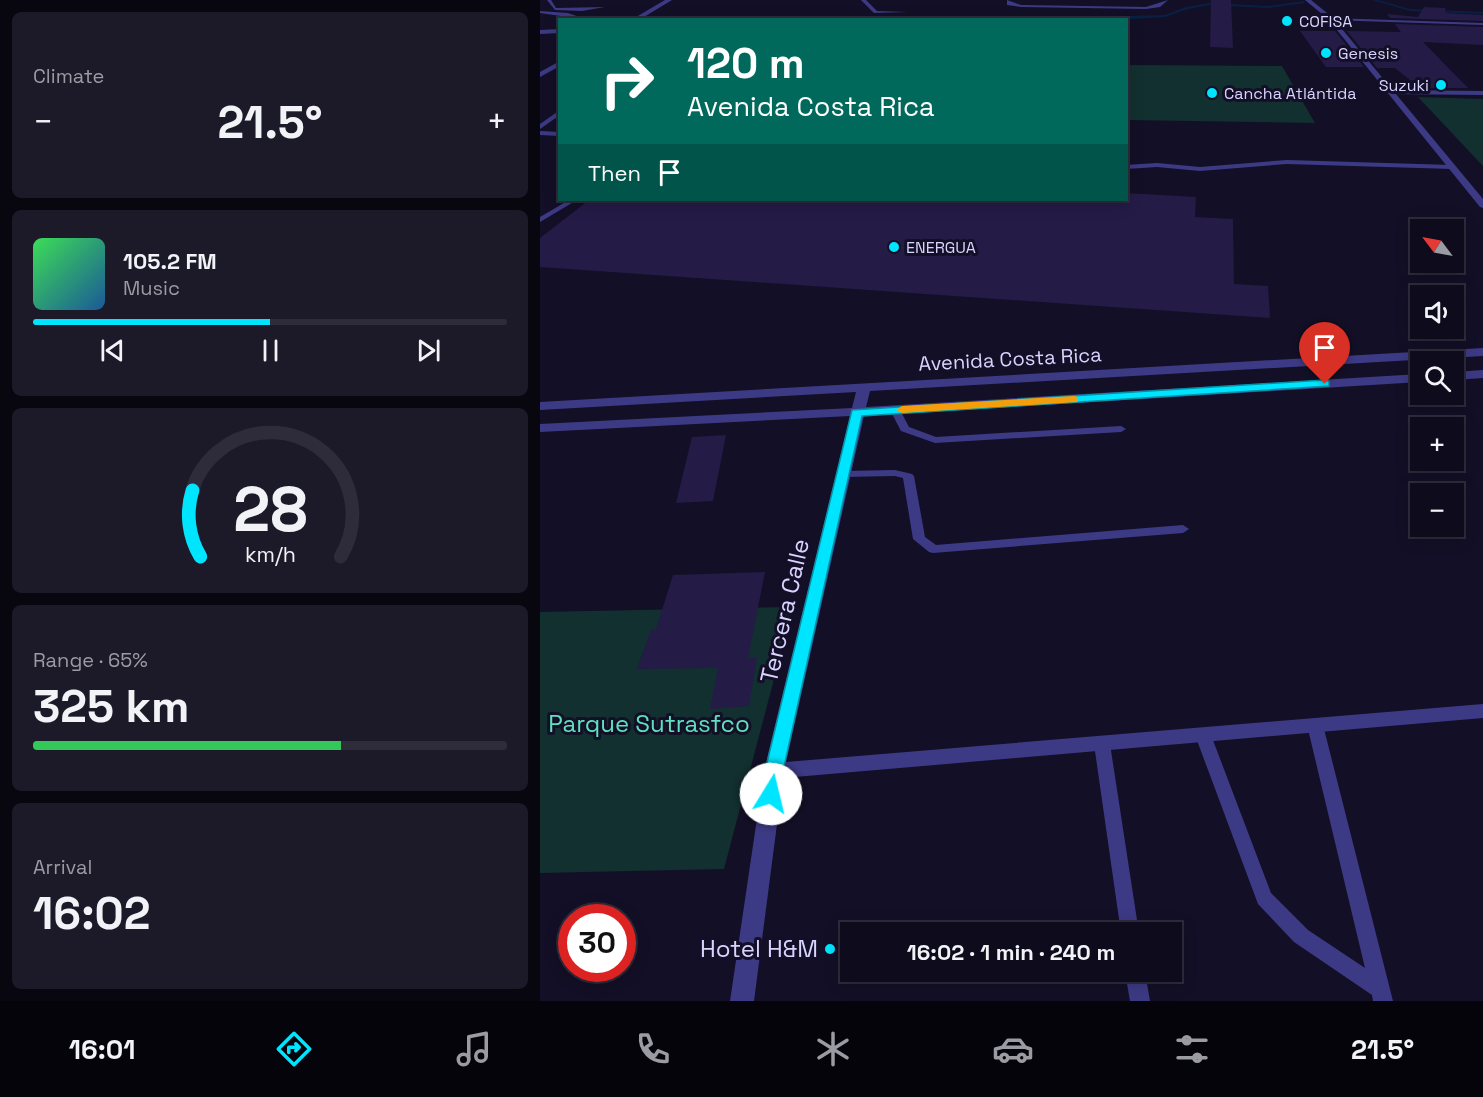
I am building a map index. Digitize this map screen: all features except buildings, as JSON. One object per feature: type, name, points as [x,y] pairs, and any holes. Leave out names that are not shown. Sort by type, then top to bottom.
[{"type":"street","points":[[638,18],[669,0]]},
{"type":"street","points":[[1308,0],[1316,9],[1329,13],[1389,92],[1483,205]]},
{"type":"street","points":[[540,32],[558,31]]},
{"type":"street","points":[[540,75],[558,64]]},
{"type":"street","points":[[1389,92],[1483,93]]},
{"type":"street","name":"Avenida Costa Rica","points":[[540,406],[1483,352]]},
{"type":"street","points":[[1464,375],[1483,374]]},
{"type":"street","points":[[540,428],[895,410],[1410,379]]},
{"type":"street","name":"Tercera Calle","points":[[742,1001],[774,771],[864,387]]},
{"type":"street","points":[[774,771],[1483,711]]},
{"type":"lane","points":[[549,0],[555,9]]},
{"type":"lane","points":[[863,0],[876,12],[906,12]]},
{"type":"lane","points":[[1009,0],[1009,4],[1021,6],[1146,8],[1158,6],[1166,0]]},
{"type":"lane","points":[[582,18],[568,12],[555,9],[540,12],[568,12],[603,7]]},
{"type":"lane","points":[[1329,13],[1483,24]]},
{"type":"lane","points":[[540,127],[558,114]]},
{"type":"lane","points":[[540,133],[558,134]]},
{"type":"lane","points":[[1128,167],[1157,165],[1200,169],[1287,162],[1452,167]]},
{"type":"lane","points":[[540,220],[571,201]]},
{"type":"lane","points":[[895,410],[904,429],[935,440],[1121,429]]},
{"type":"lane","points":[[843,474],[894,473],[908,476],[919,540],[933,549],[1183,529]]},
{"type":"lane","points":[[1314,725],[1381,995]]},
{"type":"lane","points":[[1203,735],[1264,898],[1301,936],[1381,995]]},
{"type":"lane","points":[[1102,744],[1128,922]]},
{"type":"lane","points":[[1137,982],[1140,1001]]},
{"type":"green space","name":"Cancha Atlántida","points":[[1128,65],[1282,66],[1315,123],[1128,120]]},
{"type":"green space","points":[[1418,97],[1483,99],[1483,166]]},
{"type":"green space","name":"Parque Sutrasfco","points":[[793,607],[724,869],[540,873],[540,612]]},
{"type":"waterway","points":[[1374,0],[1410,10],[1483,13]]},
{"type":"waterway","points":[[1121,18],[1165,16],[1187,8],[1210,4],[1268,7],[1304,2]]},
{"type":"slow traffic","points":[[902,410],[1074,399]]},
{"type":"place","name":"COFISA","points":[[1287,21]]},
{"type":"place","name":"Genesis","points":[[1326,53]]},
{"type":"place","name":"Suzuki","points":[[1441,85]]},
{"type":"place","name":"Cancha Atlántida","points":[[1212,93]]},
{"type":"place","name":"ENERGUA","points":[[894,247]]},
{"type":"place","name":"Hotel H&M","points":[[830,949]]},
{"type":"route","points":[[771,794],[774,771],[857,412],[1325,384]]}]
